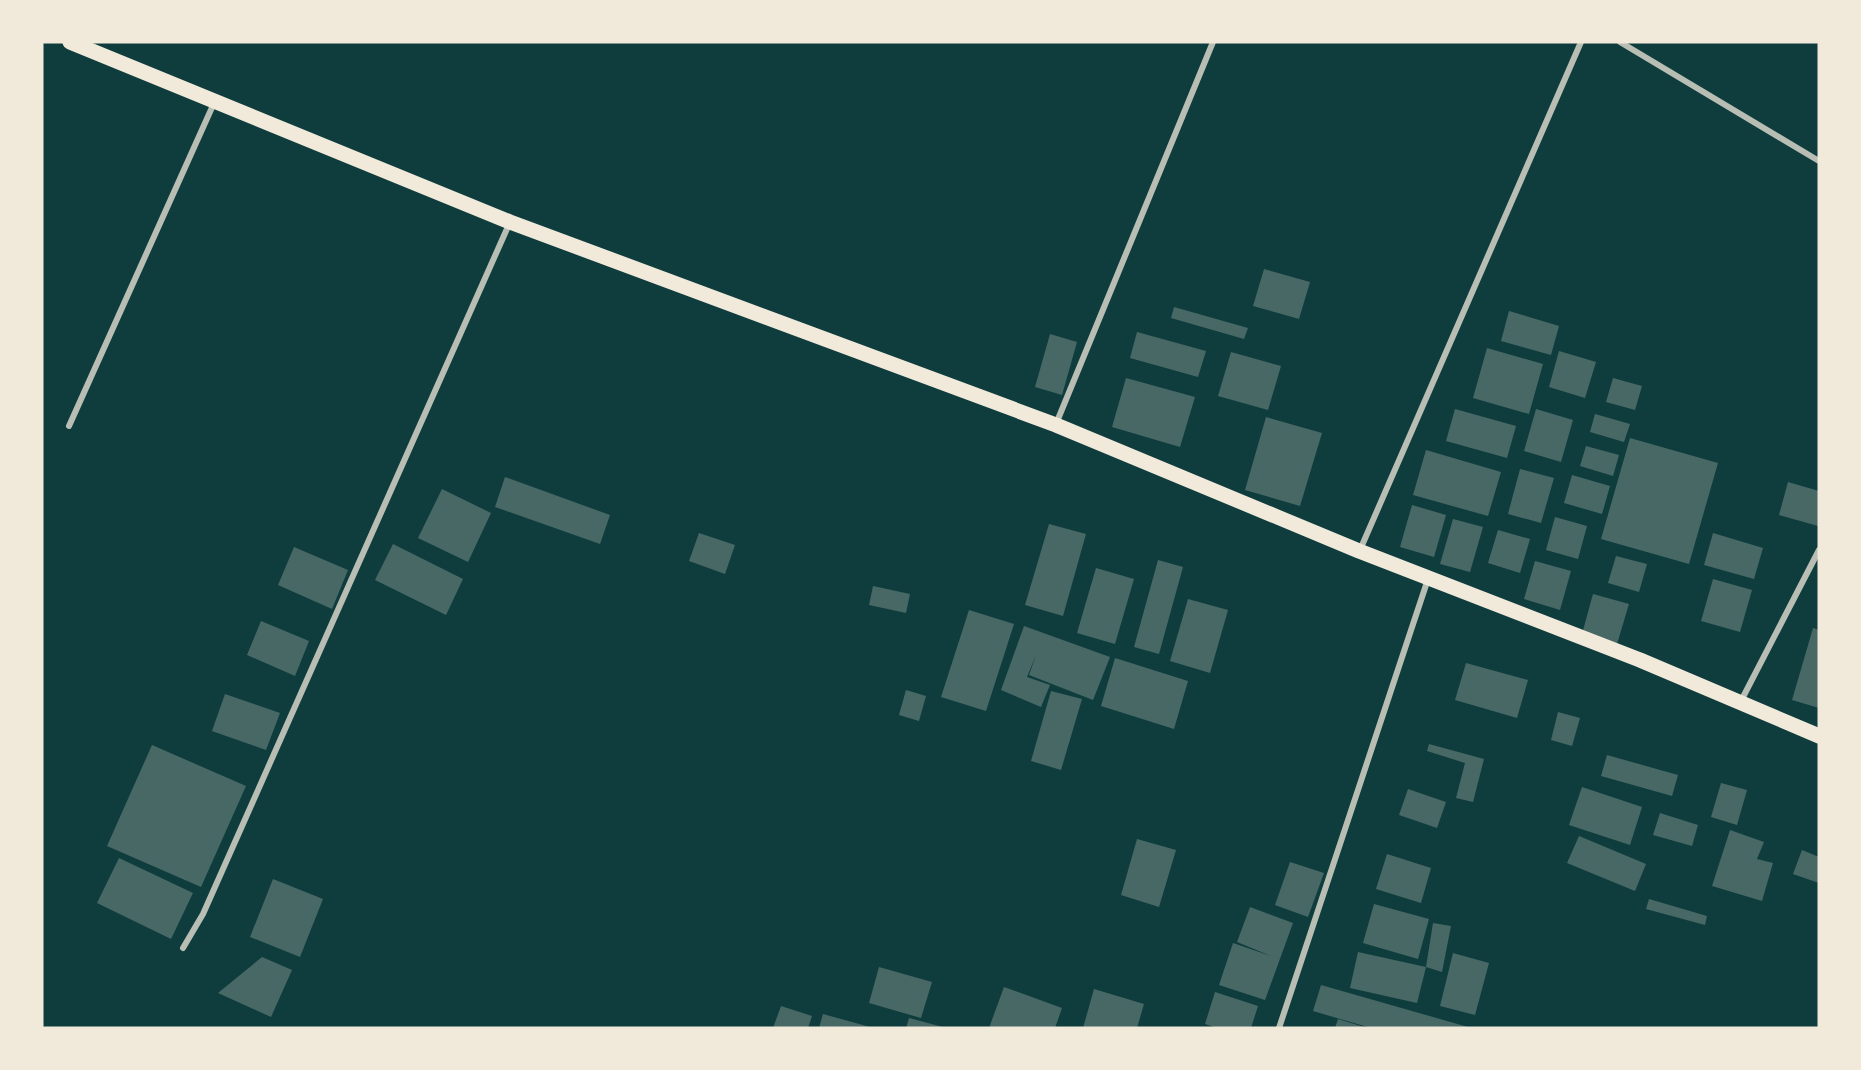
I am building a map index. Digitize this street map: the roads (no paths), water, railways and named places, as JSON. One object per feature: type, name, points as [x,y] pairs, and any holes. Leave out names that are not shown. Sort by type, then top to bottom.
[{"type":"main road","points":[[70,42],[510,222],[1056,425],[1359,551],[1819,736]]},
{"type":"street","points":[[1056,425],[1213,42]]},
{"type":"street","points":[[1359,551],[1581,42]]},
{"type":"street","points":[[1620,42],[1819,161]]},
{"type":"street","points":[[69,426],[215,100]]},
{"type":"street","points":[[183,948],[203,915],[510,222]]},
{"type":"street","points":[[1740,703],[1819,549]]},
{"type":"street","points":[[1279,1028],[1428,577]]}]
